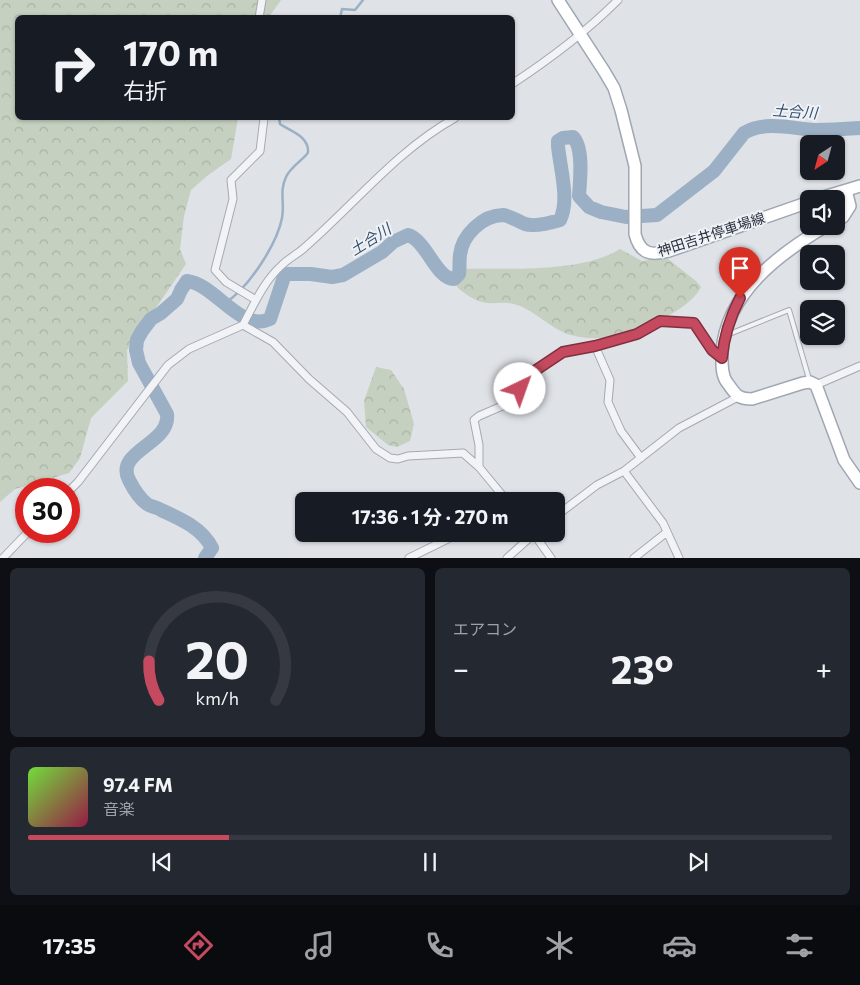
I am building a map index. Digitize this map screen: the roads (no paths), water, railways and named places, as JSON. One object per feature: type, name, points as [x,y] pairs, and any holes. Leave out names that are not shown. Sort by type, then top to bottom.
[{"type":"main road","name":"神田吉井停車場線","points":[[558,0],[614,88],[635,166],[635,218],[638,244],[648,253],[658,253],[800,205]]},
{"type":"main road","points":[[845,214],[850,206],[846,190],[860,186]]},
{"type":"main road","points":[[814,235],[762,273],[740,298],[733,312],[726,336],[722,358],[724,378],[738,397],[744,399],[752,399],[813,383],[844,460],[860,483]]},
{"type":"street","points":[[260,15],[262,0]]},
{"type":"street","points":[[515,82],[551,58],[618,0]]},
{"type":"street","points":[[256,300],[226,282],[215,270],[233,199],[231,180],[260,151],[264,120]]},
{"type":"street","points":[[80,478],[168,365],[189,348],[243,325],[259,293],[282,265],[303,249],[389,167],[440,126],[451,120]]},
{"type":"street","points":[[479,467],[479,445],[474,420],[509,403],[530,374],[563,352],[595,346],[637,334],[660,321],[694,323],[712,350],[722,358]]},
{"type":"street","points":[[243,325],[273,342],[309,379],[347,412],[376,449],[390,458],[398,459],[408,456],[463,453],[479,467],[499,492]]},
{"type":"street","points":[[595,346],[610,380],[608,402],[621,431],[641,458]]},
{"type":"street","points":[[813,383],[860,366]]},
{"type":"street","points":[[565,509],[597,485],[624,471],[679,428],[738,397]]},
{"type":"street","points":[[624,471],[663,523],[679,558]]},
{"type":"street","points":[[634,558],[667,532]]},
{"type":"street","points":[[409,558],[442,542]]},
{"type":"street","points":[[507,558],[525,542]]},
{"type":"street","points":[[540,542],[551,558]]},
{"type":"street","points":[[3,558],[17,543]]},
{"type":"lane","points":[[726,336],[789,310],[813,383]]},
{"type":"waterway","points":[[341,15],[342,9],[355,10],[363,0]]},
{"type":"waterway","points":[[225,303],[252,277],[268,253],[282,218],[284,182],[291,169],[308,152],[302,138],[280,124],[279,120]]},
{"type":"waterway","name":"土合川","points":[[205,558],[212,548],[203,535],[183,521],[144,502],[132,486],[126,470],[135,454],[161,433],[166,424],[167,414],[139,363],[136,350],[137,340],[151,319],[177,299],[187,281],[208,290],[238,314],[259,322],[270,319],[284,277],[288,274],[311,274],[332,277],[343,275],[382,252],[393,242],[408,235],[421,244],[442,273],[454,279],[459,274],[460,255],[465,240],[481,222],[488,218],[503,215],[525,224],[533,225],[560,220],[563,212],[564,184],[558,141],[563,138],[573,137],[579,149],[579,196],[589,207],[601,212],[626,217],[657,215],[714,171],[744,133],[752,129],[770,126],[817,130],[860,128]]}]
